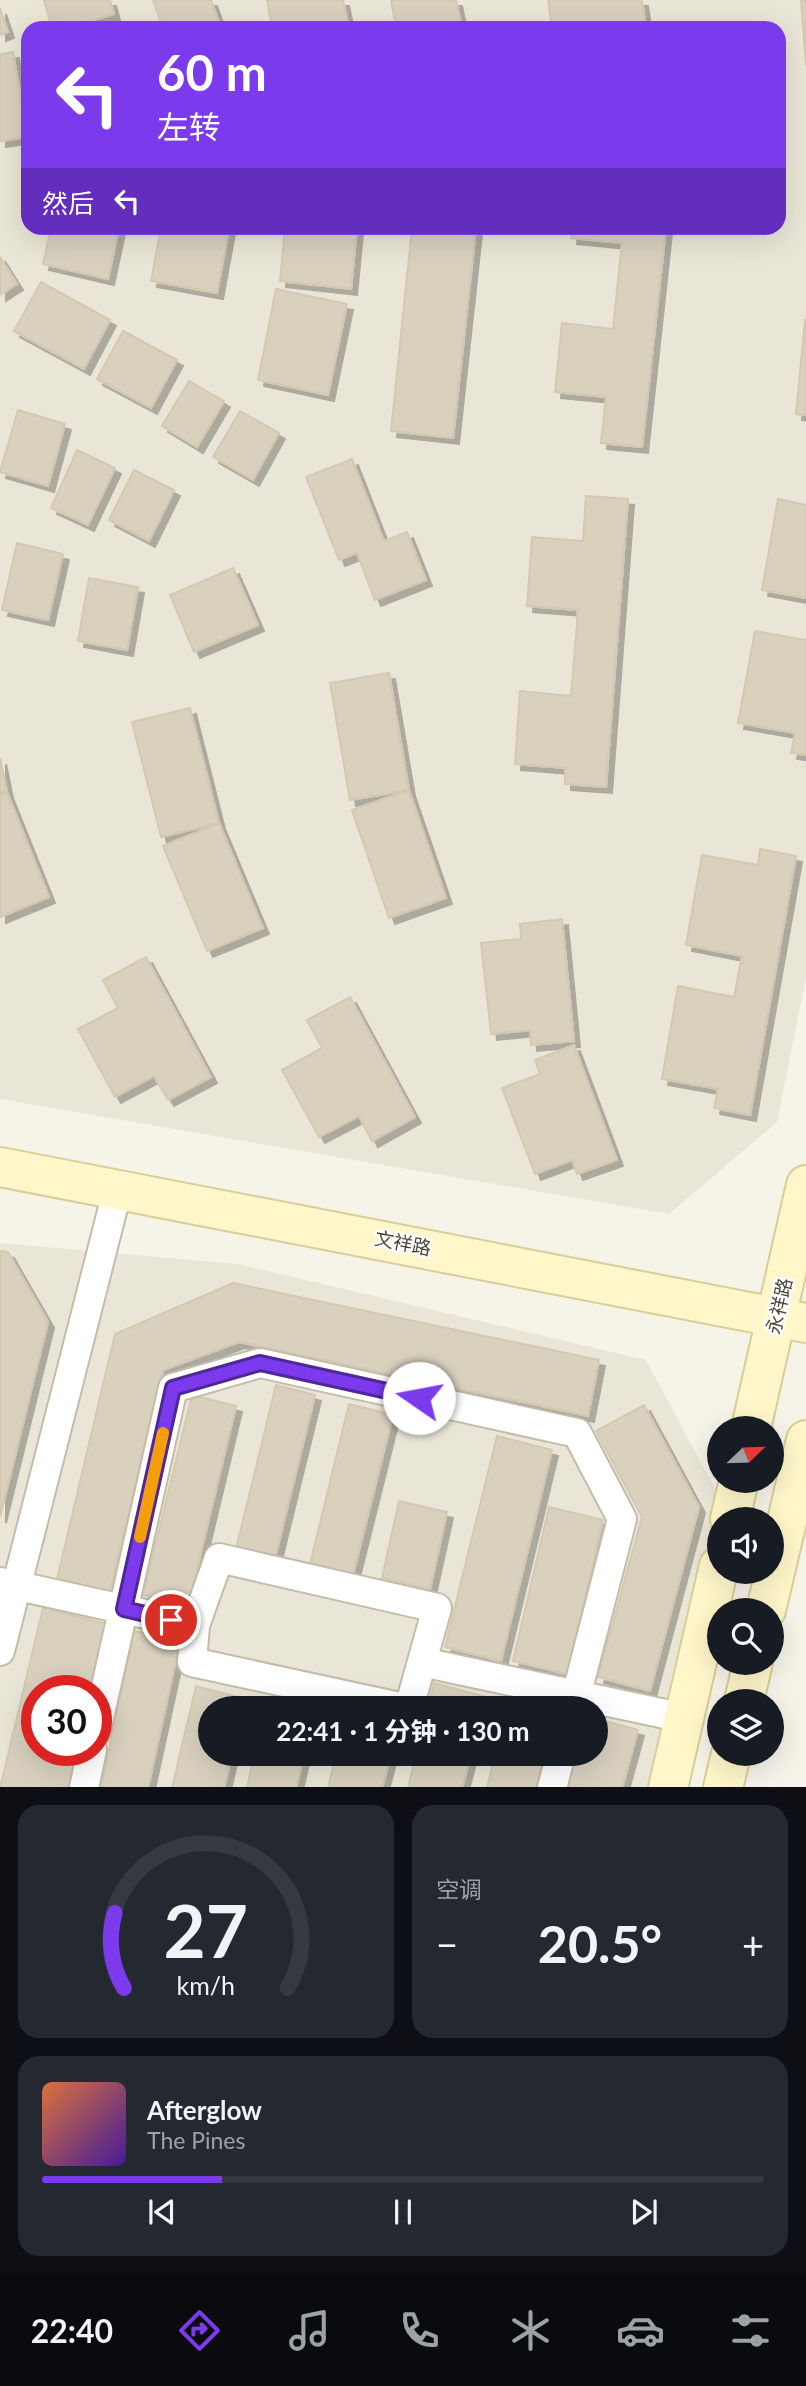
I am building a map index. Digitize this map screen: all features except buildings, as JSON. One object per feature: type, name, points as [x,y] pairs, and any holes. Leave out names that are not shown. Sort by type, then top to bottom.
[{"type":"street","name":"文祥路","points":[[0,1167],[791,1319]]},
{"type":"street","name":"永祥路","points":[[755,1416],[791,1319],[806,1185]]},
{"type":"street","points":[[0,1651],[8,1584],[118,1188]]},
{"type":"street","points":[[109,1675],[173,1388],[260,1363],[577,1433],[622,1519],[577,1696]]},
{"type":"street","points":[[769,1598],[806,1440]]},
{"type":"street","points":[[351,1696],[192,1662],[195,1625],[219,1558],[437,1608],[411,1696]]},
{"type":"street","points":[[8,1584],[195,1625]]},
{"type":"street","points":[[668,1787],[715,1584]]},
{"type":"street","points":[[422,1662],[552,1696]]},
{"type":"street","points":[[608,1707],[684,1718]]},
{"type":"street","points":[[84,1787],[89,1766]]},
{"type":"street","points":[[552,1787],[558,1766]]},
{"type":"street","points":[[723,1787],[729,1766]]},
{"type":"shaded area","points":[[0,0],[806,0],[806,977],[777,1122],[669,1214],[0,1099]]},
{"type":"shaded area","points":[[0,1243],[238,1264],[646,1360],[707,1474],[707,1493],[717,1493],[720,1498],[718,1507],[707,1507],[707,1549],[647,1787],[0,1787]]},
{"type":"slow traffic","points":[[140,1537],[163,1433]]},
{"type":"route","points":[[171,1620],[124,1609],[173,1388],[260,1363],[419,1398]]}]
